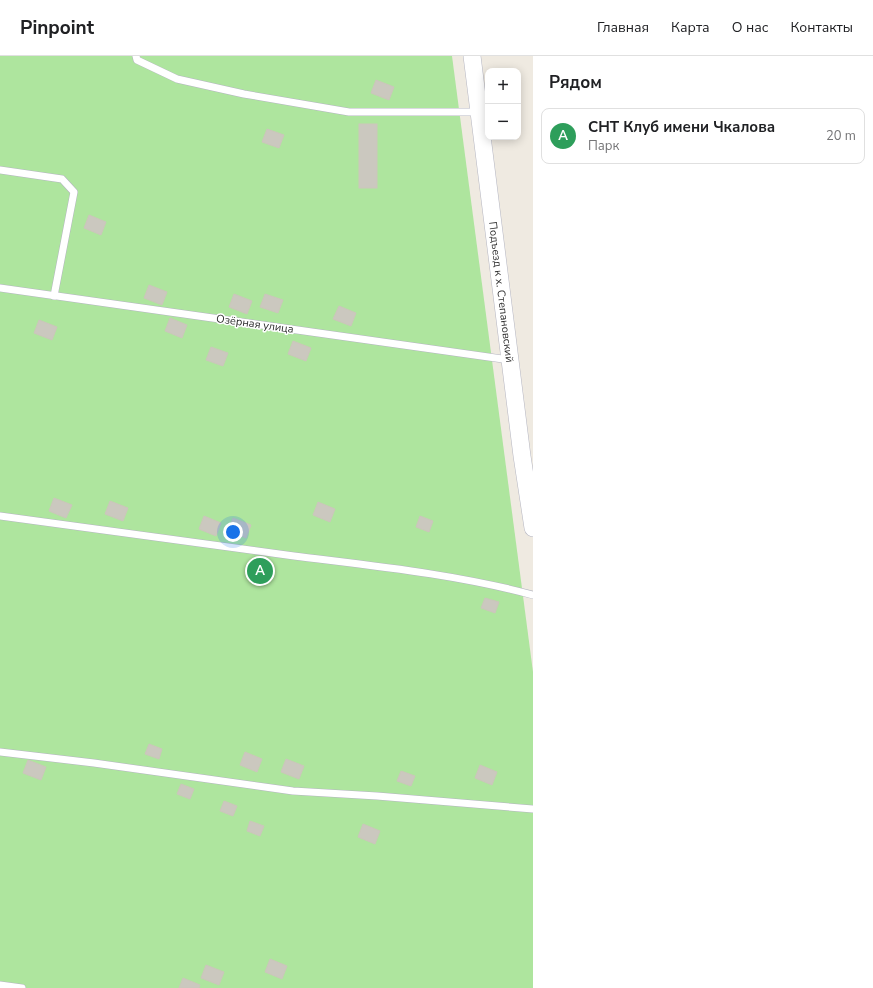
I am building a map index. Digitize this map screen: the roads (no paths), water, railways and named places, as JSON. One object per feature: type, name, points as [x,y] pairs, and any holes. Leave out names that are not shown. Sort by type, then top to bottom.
[{"type":"street","name":"Подъезд к х. Степановский","points":[[472,56],[522,456],[533,528]]},
{"type":"lane","points":[[136,56],[137,60],[177,79],[244,94],[349,112],[479,112]]},
{"type":"lane","points":[[0,170],[62,179],[74,192],[54,296]]},
{"type":"lane","name":"Озёрная улица","points":[[0,288],[510,360]]},
{"type":"lane","points":[[0,516],[402,569],[500,586],[533,595]]},
{"type":"lane","points":[[0,752],[102,764],[293,791],[377,796],[533,809]]},
{"type":"lane","points":[[0,985],[22,988]]},
{"type":"place","name":"СНТ Клуб имени Чкалова","points":[[260,571]]}]
